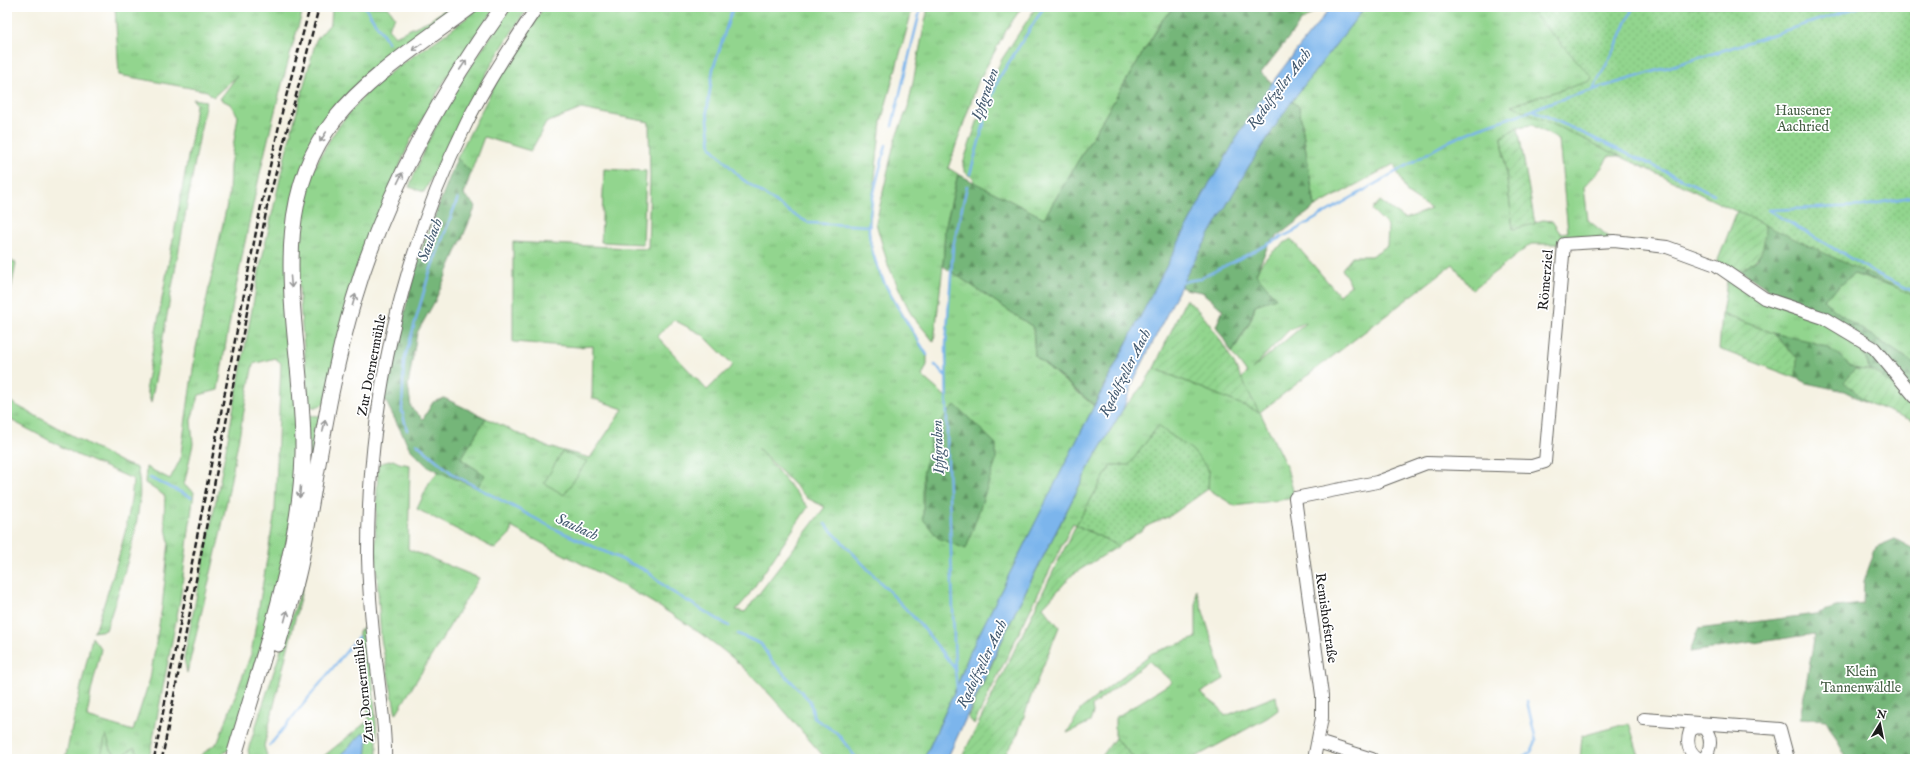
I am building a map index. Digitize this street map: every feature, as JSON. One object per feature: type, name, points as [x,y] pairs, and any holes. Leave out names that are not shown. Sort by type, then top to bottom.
[{"type":"main road","points":[[233,759],[266,651],[291,554],[299,507],[303,454],[302,411],[291,274],[295,209],[304,176],[316,147],[335,119],[359,94],[388,68],[470,7]]},
{"type":"main road","points":[[242,759],[276,653],[302,557],[323,432],[339,356],[354,299],[370,252],[398,183],[423,131],[457,73],[503,7]]},
{"type":"street","name":"Zur Dornermühle","points":[[385,759],[373,640],[368,545],[372,452],[378,405],[388,351],[409,267],[435,193],[467,123],[489,83],[537,7]]},
{"type":"street","name":"Römerziel","points":[[1295,498],[1377,482],[1427,462],[1532,466],[1544,462],[1564,244],[1614,241],[1667,247],[1716,265],[1764,298],[1824,318],[1874,348],[1915,397]]},
{"type":"street","name":"Remishofstraße","points":[[1295,498],[1322,695],[1322,718],[1314,759]]},
{"type":"street","points":[[1644,719],[1706,726],[1780,729],[1788,759]]},
{"type":"street","points":[[1700,759],[1691,752],[1687,739],[1690,731],[1696,727],[1706,726]]},
{"type":"street","points":[[1704,759],[1707,754],[1710,740],[1706,726]]},
{"type":"street","points":[[1318,742],[1372,759]]},
{"type":"green space","points":[[115,7],[304,7],[277,101],[244,245],[218,390],[199,395],[191,420],[193,444],[184,485],[194,492],[180,600],[149,759],[138,759],[139,755],[121,759],[111,750],[106,736],[100,759],[65,759],[92,637],[101,649],[87,717],[133,731],[150,679],[162,607],[169,542],[164,519],[165,496],[145,483],[146,467],[170,479],[180,460],[196,348],[229,195],[230,166],[238,116],[230,104],[220,99],[237,76],[213,97],[207,91],[119,75]]},
{"type":"green space","points":[[332,7],[388,7],[395,17],[388,28],[395,36],[430,20],[449,7],[460,7],[423,35],[377,64],[344,98],[292,203],[297,449],[294,505],[282,573],[232,748],[213,759],[199,759],[201,755],[218,742],[251,654],[275,511],[281,363],[275,358],[253,364],[221,531],[187,673],[184,658],[221,475],[259,272],[286,152],[316,40],[331,23]]},
{"type":"green space","points":[[479,7],[496,7],[443,83],[411,139],[362,256],[325,403],[321,406],[312,407],[308,405],[298,261],[299,232],[303,204],[310,179],[326,145],[348,114],[369,90],[389,73],[454,27]]},
{"type":"green space","points":[[511,7],[529,7],[486,74],[424,192],[409,187],[427,144],[455,89]]},
{"type":"green space","points":[[544,7],[913,7],[881,122],[869,231],[875,263],[888,289],[927,355],[927,365],[922,376],[947,398],[946,344],[951,271],[1033,327],[1035,356],[1094,406],[1023,554],[970,652],[957,686],[924,759],[826,759],[775,700],[748,672],[734,659],[695,629],[669,613],[618,583],[511,527],[511,533],[495,549],[417,509],[430,481],[486,418],[545,446],[590,458],[623,409],[592,398],[593,346],[579,347],[513,342],[513,242],[648,249],[650,178],[649,122],[581,109],[546,123],[531,151],[484,137],[471,172],[457,158],[504,67]],"holes":[[[674,320],[703,335],[733,365],[707,390],[657,336]],[[758,448],[807,498],[825,507],[745,612],[736,610],[746,599],[808,507]]]},
{"type":"green space","points":[[928,7],[1022,7],[1008,27],[978,82],[948,168],[958,174],[945,229],[943,266],[934,342],[911,314],[888,265],[876,223],[895,139],[908,107]]},
{"type":"green space","points":[[1036,7],[1174,7],[1163,19],[1044,218],[973,184],[974,178],[966,172],[963,163],[991,82],[1002,59]]},
{"type":"green space","points":[[1174,7],[1298,7],[1304,18],[1261,73],[1299,107],[1315,207],[1269,243],[1256,274],[1276,298],[1255,305],[1250,321],[1232,353],[1216,326],[1223,310],[1202,292],[1185,289],[1162,277],[1094,405],[1035,356],[1033,327],[943,266],[945,229],[958,174],[1044,218],[1163,19]]},
{"type":"green space","points":[[1291,7],[1320,7],[1303,20]]},
{"type":"green space","points":[[1364,7],[1915,7],[1758,170],[1765,225],[1642,156],[1608,156],[1603,166],[1584,187],[1588,220],[1614,241],[1531,244],[1472,290],[1453,264],[1260,412],[1287,468],[1295,498],[1235,506],[1208,489],[1209,470],[1111,465],[1076,525],[1073,523],[974,724],[968,717],[1016,610],[1089,467],[1123,409],[1144,384],[1154,368],[1253,409],[1241,379],[1247,373],[1232,353],[1252,318],[1255,301],[1256,274],[1258,268],[1266,258],[1291,239],[1339,295],[1351,285],[1342,269],[1352,256],[1371,256],[1387,246],[1388,226],[1372,210],[1380,201],[1405,219],[1431,209],[1407,193],[1394,164],[1315,207],[1299,107],[1292,101]],"holes":[[[1532,125],[1559,140],[1568,232],[1560,233],[1552,221],[1543,220],[1513,229],[1502,137],[1518,127]],[[1306,323],[1252,369],[1289,330]]]},
{"type":"green space","name":"Hausener Aachried","points":[[1527,7],[1915,7],[1915,296],[1512,105],[1590,81],[1592,77]]},
{"type":"green space","points":[[193,99],[206,101],[151,403],[146,386],[193,130],[196,104]]},
{"type":"green space","points":[[1518,127],[1535,224],[1513,229],[1502,137]]},
{"type":"green space","points":[[457,158],[471,172],[464,195],[476,206],[435,301],[417,333],[408,385],[411,407],[423,419],[433,402],[444,398],[486,418],[461,459],[485,475],[477,488],[428,467],[410,449],[384,398],[417,261]]},
{"type":"green space","points":[[604,169],[646,171],[643,244],[601,242]]},
{"type":"green space","points":[[1758,170],[1908,291],[1854,274],[1823,300],[1833,309],[1915,365],[1915,413],[1901,394],[1863,377],[1868,403],[1844,391],[1806,383],[1796,378],[1796,358],[1773,333],[1819,344],[1833,351],[1849,365],[1857,369],[1870,370],[1861,345],[1818,312],[1778,296],[1741,271],[1758,259],[1765,225]]},
{"type":"green space","points":[[1737,211],[1765,225],[1764,241],[1761,252],[1754,261],[1741,271],[1716,265]]},
{"type":"green space","points":[[1915,257],[1915,365],[1844,317],[1822,300],[1854,274],[1874,281]]},
{"type":"green space","points":[[7,258],[16,263],[7,311]]},
{"type":"green space","points":[[1728,275],[1764,298],[1824,318],[1861,345],[1870,370],[1855,369],[1832,351],[1773,333],[1722,314]]},
{"type":"green space","points":[[1186,299],[1198,310],[1218,336],[1259,412],[1154,368]]},
{"type":"green space","points":[[1722,314],[1773,333],[1797,358],[1796,378],[1719,349]]},
{"type":"green space","points":[[1855,369],[1871,371],[1892,385],[1910,407],[1914,415],[1915,422],[1868,403],[1844,382]]},
{"type":"green space","points":[[7,397],[14,404],[123,463],[137,468],[140,485],[136,526],[125,571],[106,630],[93,632],[97,626],[120,554],[128,517],[133,479],[77,455],[7,418]]},
{"type":"green space","points":[[955,405],[996,444],[996,461],[966,549],[938,538],[923,519],[923,475],[933,430]]},
{"type":"green space","points":[[306,415],[321,416],[309,483]]},
{"type":"green space","points":[[1158,426],[1192,450],[1209,470],[1208,489],[1170,516],[1149,525],[1119,546],[1076,525],[1111,465],[1129,465]]},
{"type":"green space","points":[[562,452],[587,461],[564,495],[544,483]]},
{"type":"green space","points":[[393,460],[410,465],[408,549],[479,578],[396,714],[381,639],[375,545],[378,464]]},
{"type":"green space","points":[[1076,525],[1119,546],[1073,574],[1043,607],[1059,627],[1033,691],[1017,736],[1002,759],[961,759]]},
{"type":"green space","name":"Klein Tannenwäldle","points":[[1895,539],[1915,550],[1915,759],[1847,759],[1826,720],[1800,718],[1815,634],[1690,652],[1698,629],[1816,614],[1836,607],[1863,604],[1864,581],[1876,547]]},
{"type":"green space","points":[[306,574],[264,746],[268,759],[250,759],[248,750]]},
{"type":"green space","points":[[1196,589],[1224,679],[1200,693],[1219,707],[1225,716],[1276,696],[1278,710],[1267,718],[1192,759],[1135,759],[1115,738],[1115,718],[1172,682],[1149,661],[1092,706],[1093,713],[1090,722],[1067,733],[1081,709],[1152,653],[1196,638]]},
{"type":"green space","points":[[368,625],[377,735],[377,759],[320,759],[369,720],[359,647],[359,631]]},
{"type":"green space","points":[[1629,723],[1640,759],[1580,759],[1582,736]]},
{"type":"green space","points":[[106,735],[111,750],[120,758],[134,747],[139,755],[138,759],[100,759]]},
{"type":"green space","points":[[1115,738],[1133,757],[1135,759],[1100,759]]},
{"type":"water","name":"Radolfzeller Aach","points":[[1331,7],[1365,7],[1292,101],[1249,166],[1188,272],[1135,378],[1123,409],[1089,467],[1016,610],[947,759],[924,759],[957,686],[970,652],[1094,406],[1210,182],[1261,99],[1283,68]]},
{"type":"water","points":[[363,733],[368,736],[366,759],[336,759]]},
{"type":"waterway","name":"Saubach","points":[[365,7],[388,42]]},
{"type":"waterway","points":[[733,7],[713,69],[707,111],[711,147],[742,179],[791,213],[809,223],[870,226]]},
{"type":"waterway","points":[[892,126],[921,7]]},
{"type":"waterway","name":"Ipfigraben","points":[[970,174],[990,102],[999,78],[1044,7]]},
{"type":"waterway","points":[[1593,89],[1615,49],[1633,7]]},
{"type":"waterway","points":[[1181,282],[1199,279],[1294,231],[1449,141],[1479,128],[1533,110],[1546,104],[1702,57],[1859,7]]},
{"type":"waterway","points":[[1533,110],[1714,194]]},
{"type":"waterway","points":[[886,145],[870,211],[869,232],[871,248],[876,264],[891,296],[927,355]]},
{"type":"waterway","name":"Ipfigraben","points":[[957,689],[955,669],[947,435],[946,344],[953,247],[967,186]]},
{"type":"waterway","points":[[1769,210],[1863,206],[1915,196]]},
{"type":"waterway","name":"Saubach","points":[[407,430],[402,411],[404,361],[429,274],[458,198]]},
{"type":"waterway","points":[[1768,210],[1877,274],[1915,292]]},
{"type":"waterway","points":[[935,365],[946,376]]},
{"type":"waterway","name":"Saubach","points":[[417,444],[454,475],[555,529],[647,571],[669,590],[729,626]]},
{"type":"waterway","points":[[150,478],[191,497]]},
{"type":"waterway","points":[[825,524],[921,625],[955,669]]},
{"type":"waterway","name":"Saubach","points":[[738,634],[761,644],[771,660],[810,701],[814,718],[837,733],[857,759]]},
{"type":"waterway","points":[[270,745],[358,637]]},
{"type":"waterway","points":[[1519,759],[1531,752],[1536,741],[1527,701]]},
{"type":"railway","points":[[154,759],[261,206],[283,108],[310,7]]},
{"type":"railway","points":[[162,759],[267,207],[319,7]]}]
